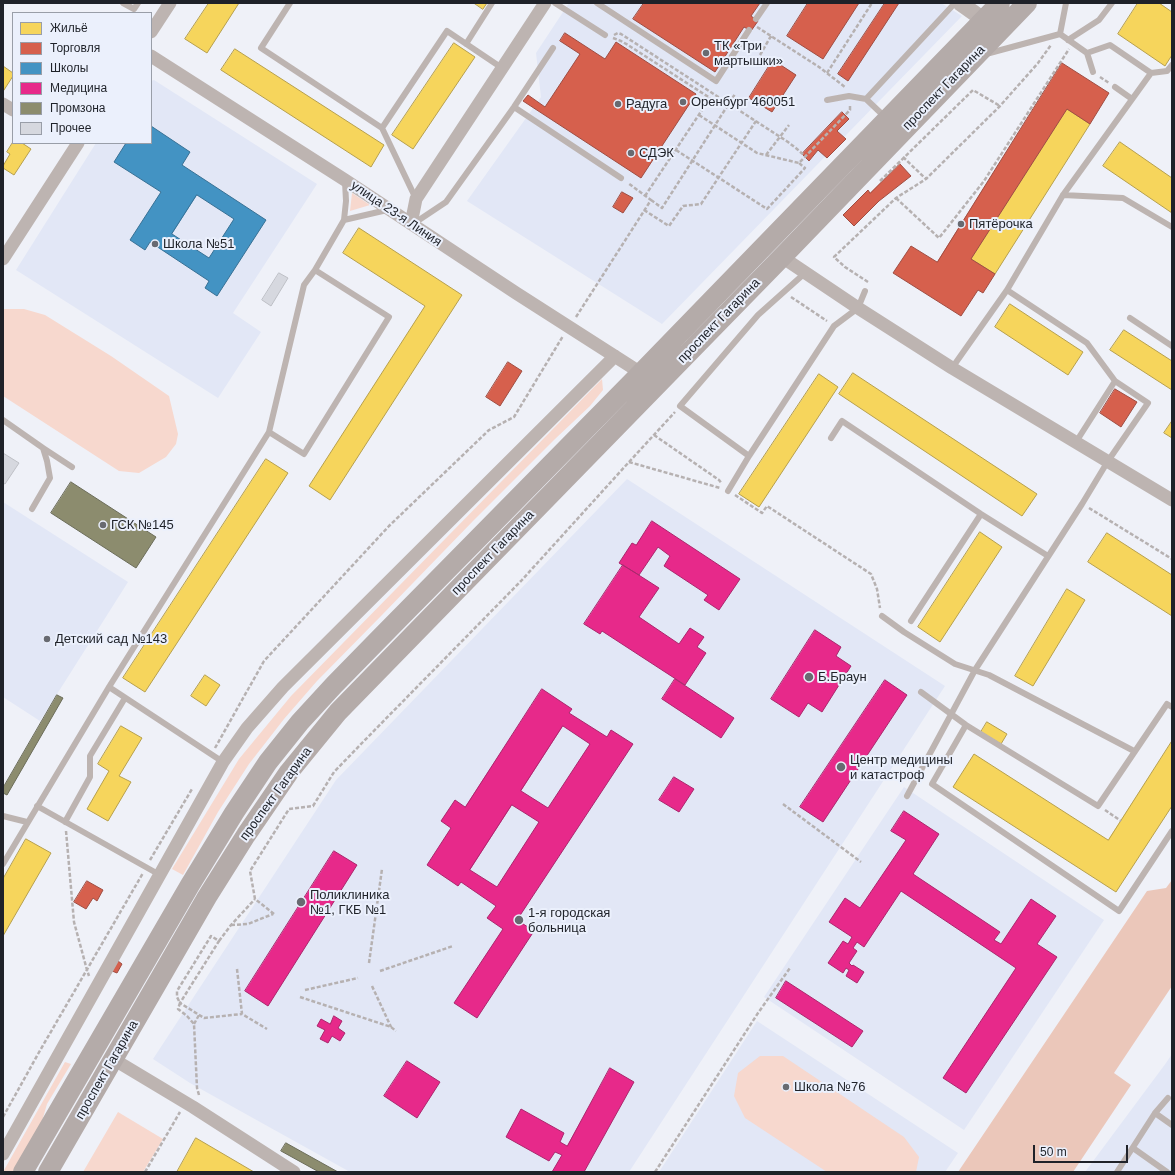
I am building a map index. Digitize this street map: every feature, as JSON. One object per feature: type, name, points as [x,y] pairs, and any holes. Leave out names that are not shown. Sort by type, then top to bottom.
[{"type":"main road","name":"проспект Гагарина","points":[[48,1172],[207,897],[246,835],[289,772],[338,712],[975,57],[991,26],[1000,3]]},
{"type":"main road","name":"проспект Гагарина","points":[[24,1172],[190,885],[234,813],[268,762],[300,722],[334,685],[888,119],[991,26],[1026,3]]},
{"type":"main road","points":[[766,243],[782,257]]},
{"type":"street","points":[[411,224],[416,199],[545,3]]},
{"type":"street","points":[[960,3],[991,26]]},
{"type":"street","points":[[152,30],[168,4]]},
{"type":"street","name":"улица 23-я Линия","points":[[152,57],[345,180],[641,373]]},
{"type":"street","points":[[3,104],[12,109]]},
{"type":"street","points":[[5,251],[72,145]]},
{"type":"street","points":[[782,257],[952,368],[1172,500]]},
{"type":"street","points":[[3,1154],[223,762],[247,728],[283,687],[615,356]]},
{"type":"street","points":[[113,1059],[294,1172]]},
{"type":"lane","points":[[123,3],[134,9],[138,3]]},
{"type":"lane","points":[[290,3],[261,48],[382,128],[416,199]]},
{"type":"lane","points":[[466,44],[492,3]]},
{"type":"lane","points":[[555,3],[605,36]]},
{"type":"lane","points":[[597,3],[716,81],[749,30]]},
{"type":"lane","points":[[756,23],[767,3]]},
{"type":"lane","points":[[866,99],[955,3]]},
{"type":"lane","points":[[1060,34],[1066,3]]},
{"type":"lane","points":[[1070,41],[1099,20],[1112,3]]},
{"type":"lane","points":[[382,128],[447,31],[502,68]]},
{"type":"lane","points":[[652,39],[656,34]]},
{"type":"lane","points":[[1060,34],[1087,53],[1092,72]]},
{"type":"lane","points":[[975,57],[1060,34]]},
{"type":"lane","points":[[1087,53],[1110,45],[1151,73],[1168,71],[1172,65]]},
{"type":"lane","points":[[411,224],[446,202],[514,107],[553,48]]},
{"type":"lane","points":[[952,368],[1007,290],[1063,196],[1151,73]]},
{"type":"lane","points":[[1115,87],[1132,99]]},
{"type":"lane","points":[[827,100],[849,96],[866,99],[888,119]]},
{"type":"lane","points":[[514,107],[621,178]]},
{"type":"lane","points":[[3,864],[109,687],[269,432],[304,285],[315,270],[344,220],[346,201],[345,180]]},
{"type":"lane","points":[[1063,196],[1123,198],[1172,227]]},
{"type":"lane","points":[[344,220],[388,209]]},
{"type":"lane","points":[[269,432],[304,454],[389,317],[315,270]]},
{"type":"lane","points":[[749,456],[680,406],[758,315],[806,272]]},
{"type":"lane","points":[[907,796],[976,670],[1108,461],[1148,403],[1115,381],[1088,343],[1007,290]]},
{"type":"lane","points":[[728,491],[749,456],[834,326],[858,308],[865,291]]},
{"type":"lane","points":[[1130,318],[1172,346]]},
{"type":"lane","points":[[1076,442],[1115,381]]},
{"type":"lane","points":[[3,420],[72,467]]},
{"type":"lane","points":[[831,438],[842,421],[981,514],[1048,556]]},
{"type":"lane","points":[[32,509],[50,478],[43,448]]},
{"type":"lane","points":[[911,621],[981,514]]},
{"type":"lane","points":[[882,616],[904,632],[955,664],[989,675],[1134,751]]},
{"type":"lane","points":[[109,687],[223,762]]},
{"type":"lane","points":[[921,692],[966,725],[1098,806],[1166,704],[1172,707]]},
{"type":"lane","points":[[65,822],[90,777],[90,756],[125,698]]},
{"type":"lane","points":[[966,725],[932,784],[1118,911],[1172,831]]},
{"type":"lane","points":[[37,806],[160,875]]},
{"type":"lane","points":[[3,816],[27,822]]},
{"type":"lane","points":[[1117,1172],[1155,1114],[1168,1098]]},
{"type":"lane","points":[[1155,1114],[1172,1125]]},
{"type":"lane","points":[[1133,1148],[1167,1172]]},
{"type":"path","points":[[827,73],[872,3]]},
{"type":"path","points":[[756,23],[771,36],[827,73],[847,89],[850,110],[799,163]]},
{"type":"path","points":[[612,38],[615,34],[621,34],[779,136],[798,149],[806,157]]},
{"type":"path","points":[[868,282],[845,267],[834,257],[896,198],[926,179],[1000,106],[1038,63],[1060,34]]},
{"type":"path","points":[[760,55],[771,36]]},
{"type":"path","points":[[621,41],[710,98],[645,196]]},
{"type":"path","points":[[896,198],[939,238],[984,181],[1070,41]]},
{"type":"path","points":[[1092,72],[1115,87]]},
{"type":"path","points":[[879,182],[973,90],[1000,106]]},
{"type":"path","points":[[651,200],[662,208],[735,94]]},
{"type":"path","points":[[676,150],[767,209],[805,168],[799,163],[757,153],[698,114]]},
{"type":"path","points":[[644,210],[669,226],[683,206],[701,204],[756,121]]},
{"type":"path","points":[[766,155],[788,125]]},
{"type":"path","points":[[903,157],[926,179]]},
{"type":"path","points":[[790,296],[834,326]]},
{"type":"path","points":[[231,925],[248,924],[274,914],[255,899],[250,871],[289,809],[313,806],[334,772],[515,587],[680,406]]},
{"type":"path","points":[[654,436],[719,480],[728,491]]},
{"type":"path","points":[[629,462],[728,491],[762,513],[767,506],[871,574],[877,589],[882,616]]},
{"type":"path","points":[[1082,504],[1172,559]]},
{"type":"path","points":[[783,804],[861,862]]},
{"type":"path","points":[[1098,806],[1121,821]]},
{"type":"path","points":[[65,822],[74,922],[87,970],[92,982],[98,985]]},
{"type":"path","points":[[369,963],[382,869]]},
{"type":"path","points":[[194,1024],[178,1009],[180,1003],[219,941],[231,925],[255,899]]},
{"type":"path","points":[[219,941],[211,936],[177,992],[177,997],[180,1003],[204,1018],[242,1014],[267,1029]]},
{"type":"path","points":[[380,971],[453,946]]},
{"type":"path","points":[[655,1172],[758,1013],[790,968]]},
{"type":"path","points":[[237,969],[242,1014]]},
{"type":"path","points":[[305,990],[358,978]]},
{"type":"path","points":[[372,986],[390,1027]]},
{"type":"path","points":[[300,997],[390,1027],[396,1031]]},
{"type":"path","points":[[199,1015],[194,1024],[197,1088],[200,1098]]},
{"type":"path","points":[[145,1172],[185,1103]]},
{"type":"shaded area","points":[[569,3],[941,3],[962,16],[662,324],[467,201],[541,97],[536,53]]},
{"type":"shaded area","name":"Школа №51","points":[[154,80],[317,184],[233,313],[261,332],[218,398],[16,270],[95,144],[152,144],[152,81]]},
{"type":"shaded area","points":[[352,193],[370,205],[350,211]]},
{"type":"shaded area","points":[[3,309],[24,309],[45,315],[111,356],[169,396],[178,434],[176,444],[166,457],[139,473],[119,471],[3,396]]},
{"type":"shaded area","points":[[602,379],[603,390],[590,406],[473,521],[317,681],[284,719],[249,764],[218,812],[183,875],[172,869],[239,759],[291,696]]},
{"type":"shaded area","name":"1-я городская больница","points":[[627,479],[945,686],[629,1172],[350,1172],[190,1083],[153,1059],[336,780]]},
{"type":"shaded area","name":"Детский сад №143","points":[[3,502],[128,582],[40,721],[3,697]]},
{"type":"shaded area","points":[[904,787],[1104,920],[964,1130],[764,997]]},
{"type":"shaded area","points":[[1172,880],[1172,986],[1114,1073],[1131,1085],[1073,1172],[958,1172],[1147,891],[1166,888]]},
{"type":"shaded area","name":"Школа №76","points":[[757,1021],[958,1153],[945,1172],[659,1172]]},
{"type":"shaded area","points":[[1172,1054],[1172,1172],[1085,1172],[1166,1063]]},
{"type":"shaded area","points":[[760,1056],[783,1056],[904,1137],[919,1157],[916,1172],[827,1172],[745,1118],[734,1096],[738,1073]]},
{"type":"shaded area","points":[[65,1062],[71,1064],[47,1104],[40,1128],[14,1172],[3,1172]]},
{"type":"shaded area","points":[[118,1112],[163,1139],[143,1172],[83,1172]]},
{"type":"building: Жильё","points":[[209,3],[239,3],[207,53],[185,39]]},
{"type":"building: Жильё","points":[[474,3],[487,3],[483,9]]},
{"type":"building: Жильё","points":[[1138,3],[1159,3],[1172,12],[1172,55],[1165,66],[1118,34]]},
{"type":"building: Жильё","points":[[454,43],[475,57],[413,149],[392,135]]},
{"type":"building: Жильё","points":[[235,49],[384,145],[371,167],[221,70]]},
{"type":"building: Жильё","points":[[3,66],[12,72],[12,78],[4,90]]},
{"type":"building: Жильё","points":[[1067,109],[1090,124],[995,274],[971,259]]},
{"type":"building: Жильё","points":[[1120,142],[1172,178],[1172,213],[1103,166]]},
{"type":"building: Жильё","points":[[12,144],[24,144],[31,149],[14,175],[3,168],[10,154],[7,152]]},
{"type":"building: Жильё","points":[[359,228],[462,295],[330,500],[309,486],[425,306],[343,253]]},
{"type":"building: Жильё","points":[[1010,304],[1083,352],[1068,375],[995,327]]},
{"type":"building: Жильё","points":[[1124,330],[1172,361],[1172,390],[1110,350]]},
{"type":"building: Жильё","points":[[853,373],[1037,494],[1022,516],[839,394]]},
{"type":"building: Жильё","points":[[819,374],[838,387],[759,507],[739,494]]},
{"type":"building: Жильё","points":[[1172,421],[1172,438],[1164,433]]},
{"type":"building: Жильё","points":[[266,459],[288,473],[145,692],[123,678]]},
{"type":"building: Жильё","points":[[980,532],[1002,547],[940,642],[918,627]]},
{"type":"building: Жильё","points":[[1107,533],[1172,575],[1172,616],[1088,562]]},
{"type":"building: Жильё","points":[[1067,589],[1085,600],[1033,686],[1015,676]]},
{"type":"building: Жильё","points":[[205,675],[220,685],[206,706],[191,696]]},
{"type":"building: Жильё","points":[[987,722],[1007,734],[1001,744],[981,732]]},
{"type":"building: Жильё","points":[[121,726],[142,738],[119,776],[131,782],[108,821],[87,809],[109,771],[98,764]]},
{"type":"building: Жильё","points":[[1172,741],[1172,806],[1116,892],[953,787],[974,754],[1108,840]]},
{"type":"building: Жильё","points":[[26,839],[51,853],[3,936],[3,879]]},
{"type":"building: Жильё","points":[[196,1138],[254,1172],[177,1172]]},
{"type":"building: Торговля","name":"ТК «Три мартышки»","points":[[644,3],[760,3],[751,16],[758,21],[751,31],[744,27],[715,72],[633,19]]},
{"type":"building: Торговля","points":[[808,3],[859,3],[823,59],[787,36]]},
{"type":"building: Торговля","points":[[885,3],[899,3],[848,81],[838,74]]},
{"type":"building: Торговля","name":"Радуга","points":[[565,33],[605,59],[616,42],[696,94],[641,178],[523,101],[528,95],[545,107],[580,54],[560,41]]},
{"type":"building: Торговля","points":[[773,60],[796,75],[772,112],[749,98]]},
{"type":"building: Торговля","points":[[1062,63],[1109,93],[1090,124],[1067,109],[971,259],[995,274],[983,293],[978,290],[961,316],[893,273],[911,246],[937,262]]},
{"type":"building: Торговля","points":[[842,112],[849,119],[837,131],[846,139],[827,158],[818,150],[809,161],[802,154]]},
{"type":"building: Торговля","points":[[900,164],[911,176],[879,201],[854,226],[843,215],[868,190],[870,193]]},
{"type":"building: Торговля","points":[[622,192],[633,198],[623,213],[613,207]]},
{"type":"building: Торговля","points":[[508,362],[522,371],[500,406],[486,397]]},
{"type":"building: Торговля","points":[[1115,389],[1137,402],[1121,427],[1100,413]]},
{"type":"building: Торговля","points":[[87,881],[103,890],[97,901],[93,898],[86,909],[74,902]]},
{"type":"building: Торговля","points":[[118,961],[122,964],[117,973],[112,971]]},
{"type":"building: Школы","points":[[152,127],[190,152],[182,165],[266,220],[217,296],[205,288],[209,281],[150,242],[145,250],[130,240],[161,192],[114,162],[125,144],[152,144]],"holes":[[[197,195],[234,219],[209,258],[172,234]]]},
{"type":"building: Медицина","points":[[652,521],[740,579],[719,610],[704,600],[708,595],[664,566],[670,556],[658,547],[639,575],[619,563],[632,543],[636,545]]},
{"type":"building: Медицина","points":[[623,565],[659,588],[639,617],[679,644],[690,628],[704,637],[697,647],[706,653],[685,685],[602,631],[600,634],[584,624]]},
{"type":"building: Медицина","points":[[815,630],[841,647],[836,656],[851,666],[822,712],[808,703],[799,717],[771,699]]},
{"type":"building: Медицина","points":[[675,679],[734,718],[721,738],[662,699]]},
{"type":"building: Медицина","points":[[885,680],[907,695],[823,822],[800,807]]},
{"type":"building: Медицина","points":[[542,689],[572,709],[569,713],[607,737],[611,730],[633,744],[517,920],[534,931],[477,1018],[454,1003],[503,929],[487,918],[496,906],[461,882],[458,886],[427,865],[451,828],[441,821],[455,800],[465,807]],"holes":[[[563,726],[590,744],[548,808],[521,791]],[[512,805],[539,822],[497,887],[470,870]]]},
{"type":"building: Медицина","points":[[674,777],[694,789],[679,812],[659,800]]},
{"type":"building: Медицина","points":[[904,811],[939,834],[913,874],[1000,932],[994,940],[1001,944],[1031,899],[1056,916],[1037,944],[1057,957],[966,1093],[943,1078],[1016,968],[901,891],[864,947],[857,942],[853,948],[857,951],[849,963],[864,972],[857,983],[846,976],[849,970],[846,968],[843,973],[828,963],[843,941],[848,944],[852,937],[829,922],[845,898],[860,908],[906,840],[891,831]]},
{"type":"building: Медицина","points":[[334,851],[357,865],[268,1006],[245,991]]},
{"type":"building: Медицина","points":[[786,981],[863,1031],[852,1047],[776,998]]},
{"type":"building: Медицина","points":[[334,1016],[342,1021],[338,1028],[345,1033],[340,1041],[332,1036],[328,1043],[320,1039],[325,1030],[317,1026],[321,1019],[330,1024]]},
{"type":"building: Медицина","points":[[407,1061],[440,1082],[417,1118],[384,1096]]},
{"type":"building: Медицина","points":[[610,1068],[634,1082],[584,1172],[552,1172],[562,1155],[555,1152],[549,1161],[506,1137],[521,1109],[564,1133],[560,1142],[567,1146]]},
{"type":"building: Промзона","name":"ГСК №145","points":[[71,482],[156,537],[136,568],[51,513]]},
{"type":"building: Промзона","points":[[57,695],[63,698],[7,795],[3,793],[3,788]]},
{"type":"building: Промзона","points":[[286,1143],[338,1172],[319,1172],[281,1151]]},
{"type":"building: Прочее","points":[[279,273],[288,278],[271,306],[262,300]]},
{"type":"building: Прочее","points":[[3,453],[19,463],[5,484],[3,483]]},
{"type":"place","name":"ТК «Три мартышки»","points":[[706,53]]},
{"type":"place","name":"Оренбург 460051","points":[[683,102]]},
{"type":"place","name":"Радуга","points":[[618,104]]},
{"type":"place","name":"СДЭК","points":[[631,153]]},
{"type":"place","name":"Пятёрочка","points":[[961,224]]},
{"type":"place","name":"Школа №51","points":[[155,244]]},
{"type":"place","name":"ГСК №145","points":[[103,525]]},
{"type":"place","name":"Детский сад №143","points":[[47,639]]},
{"type":"place","name":"Б.Браун","points":[[809,677]]},
{"type":"place","name":"Центр медицины и катастроф","points":[[841,767]]},
{"type":"place","name":"Поликлиника №1, ГКБ №1","points":[[301,902]]},
{"type":"place","name":"1-я городская больница","points":[[519,920]]},
{"type":"place","name":"Школа №76","points":[[786,1087]]}]
